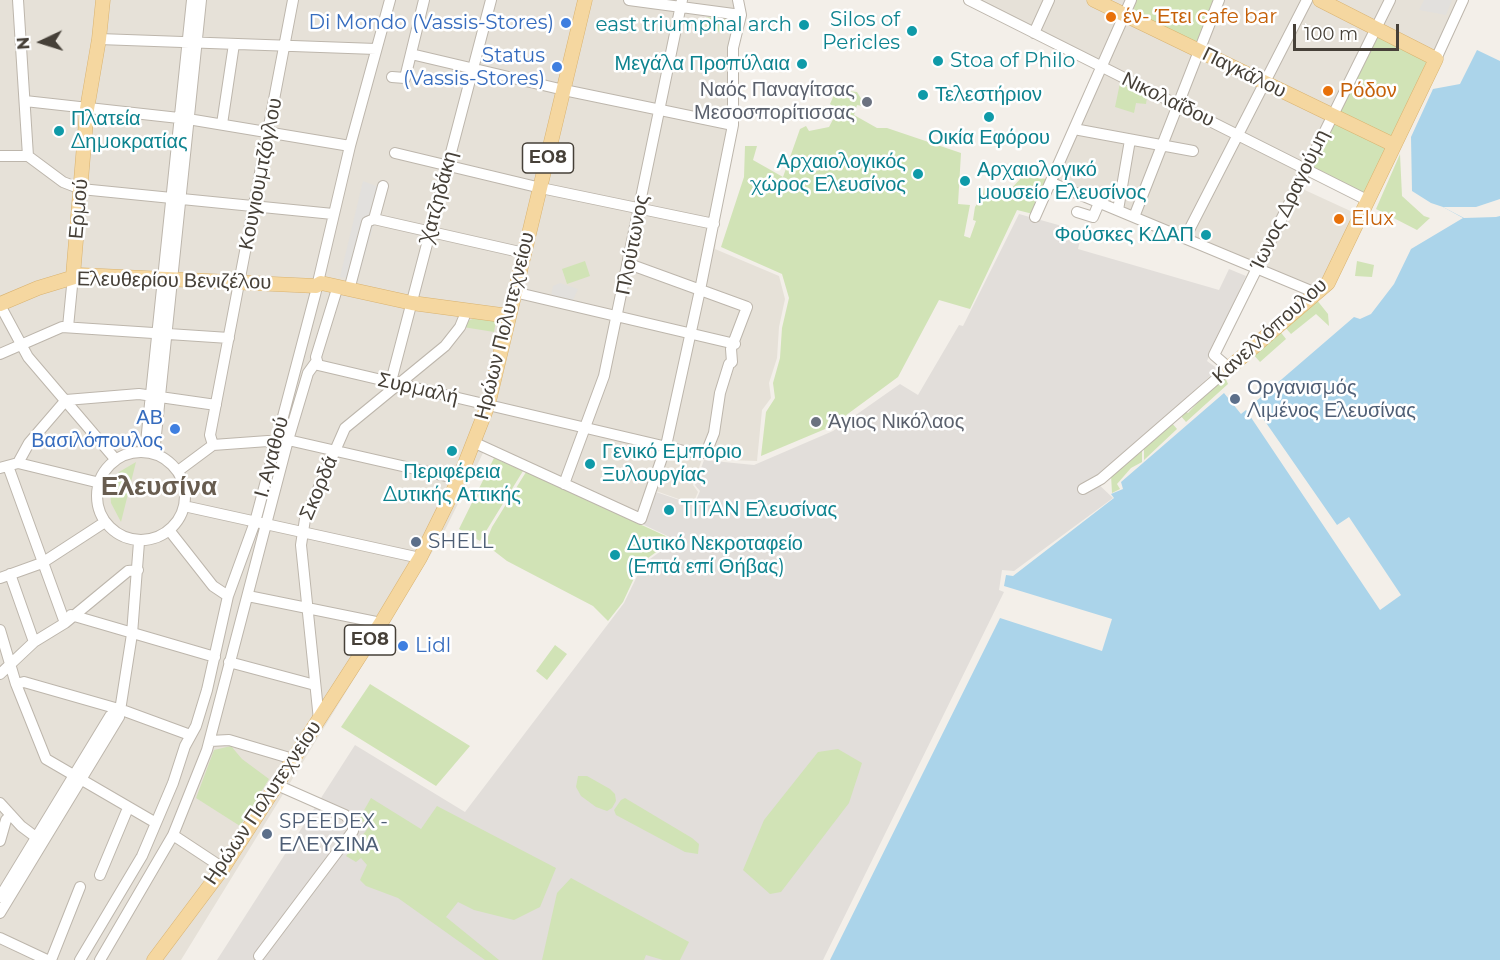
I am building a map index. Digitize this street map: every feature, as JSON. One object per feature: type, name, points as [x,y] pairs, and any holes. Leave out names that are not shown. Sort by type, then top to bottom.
[{"type":"main road","name":"Ερμού","points":[[73,276],[87,109],[103,0]]},
{"type":"main road","name":"Ηρώων Πολυτεχνείου","points":[[154,960],[223,868],[381,623],[420,558],[459,478],[488,405],[585,0]]},
{"type":"main road","name":"Παγκάλου","points":[[1094,0],[1394,145]]},
{"type":"main road","points":[[1320,0],[1436,59]]},
{"type":"main road","name":"Κανελλόπουλου","points":[[1229,368],[1328,283],[1436,59]]},
{"type":"main road","name":"Ελευθερίου Βενιζέλου","points":[[0,304],[73,276],[168,278],[316,286],[321,283],[412,303],[509,316]]},
{"type":"street","points":[[18,0],[28,156]]},
{"type":"street","points":[[192,0],[192,43]]},
{"type":"street","points":[[150,453],[192,43],[201,0]]},
{"type":"street","name":"Κουγιουμτζόγλου","points":[[213,445],[210,435],[293,0]]},
{"type":"street","name":"Ι. Αγαθού","points":[[80,960],[142,856],[190,735],[196,726],[215,657],[228,596],[255,522],[350,146],[390,0]]},
{"type":"street","points":[[392,77],[405,78],[424,0]]},
{"type":"street","name":"Χατζηδάκη","points":[[395,383],[412,303],[491,0]]},
{"type":"street","points":[[629,0],[682,4],[741,15]]},
{"type":"street","points":[[473,442],[641,519],[666,446],[733,125],[733,48],[741,15],[738,0]]},
{"type":"street","name":"Νικολαΐδου","points":[[969,0],[1367,200]]},
{"type":"street","points":[[1034,33],[1049,0]]},
{"type":"street","points":[[1035,217],[1131,0]]},
{"type":"street","points":[[1134,217],[1219,0]]},
{"type":"street","points":[[1185,238],[1266,84],[1307,0]]},
{"type":"street","name":"Ίωνος Δραγούμη","points":[[1229,368],[1214,355],[1390,0]]},
{"type":"street","name":"Κανελλόπουλου","points":[[1436,59],[1463,0]]},
{"type":"street","name":"Πλούτωνος","points":[[564,484],[604,376],[619,318],[639,208],[682,4]]},
{"type":"street","points":[[99,39],[376,49]]},
{"type":"street","points":[[222,124],[234,44]]},
{"type":"street","points":[[411,54],[564,90],[733,125]]},
{"type":"street","points":[[26,101],[184,118],[350,146]]},
{"type":"street","points":[[1074,129],[1193,151]]},
{"type":"street","points":[[1118,210],[1130,140]]},
{"type":"street","points":[[395,153],[541,188],[714,224]]},
{"type":"street","points":[[0,156],[28,156],[63,182],[81,189],[333,214]]},
{"type":"street","points":[[1052,183],[1316,293]]},
{"type":"street","points":[[374,219],[383,186]]},
{"type":"street","points":[[1077,213],[1093,217],[1099,203]]},
{"type":"street","points":[[100,960],[173,835],[210,741],[288,440],[308,373],[316,362],[367,222],[374,219],[524,253]]},
{"type":"street","points":[[514,292],[735,344],[747,307],[629,264]]},
{"type":"street","points":[[68,327],[73,276]]},
{"type":"street","points":[[0,304],[20,345],[116,460]]},
{"type":"street","name":"Σκορδά","points":[[319,720],[301,531],[345,428],[387,394],[395,383],[445,346],[460,327],[467,310]]},
{"type":"street","points":[[0,354],[68,327],[229,338]]},
{"type":"street","name":"Συρμαλή","points":[[316,362],[325,367],[701,454],[706,453],[714,433],[720,393],[729,364],[732,362],[731,349],[735,344]]},
{"type":"street","name":"Κανελλόπουλου","points":[[1083,489],[1101,479],[1229,368]]},
{"type":"street","points":[[9,466],[66,400],[156,395],[216,405]]},
{"type":"street","points":[[322,449],[345,428]]},
{"type":"street","points":[[288,440],[459,478]]},
{"type":"street","points":[[177,471],[213,445],[268,441],[275,447]]},
{"type":"street","points":[[150,453],[164,459],[177,471],[185,493],[184,506],[178,520],[169,530],[159,536],[139,542],[123,536],[105,522],[98,506],[100,483],[106,469],[116,460],[128,454],[150,453]]},
{"type":"street","points":[[9,466],[100,483]]},
{"type":"street","points":[[9,466],[42,562],[68,619]]},
{"type":"street","points":[[184,506],[420,558]]},
{"type":"street","points":[[34,642],[5,576],[42,562],[105,522]]},
{"type":"street","points":[[169,530],[213,586],[228,596]]},
{"type":"street","points":[[0,913],[77,778],[122,710],[132,634],[139,542]]},
{"type":"street","points":[[0,674],[34,642],[68,619],[128,571],[138,570]]},
{"type":"street","points":[[248,596],[381,623]]},
{"type":"street","points":[[68,619],[215,657]]},
{"type":"street","points":[[0,630],[12,664],[16,684],[43,754],[50,763],[156,823]]},
{"type":"street","points":[[229,662],[315,685]]},
{"type":"street","points":[[16,684],[24,682],[122,710],[190,735]]},
{"type":"street","points":[[210,741],[229,740],[293,759]]},
{"type":"street","points":[[259,956],[353,831],[353,823],[345,815],[277,785]]},
{"type":"street","points":[[0,803],[10,815],[41,840]]},
{"type":"street","points":[[100,874],[128,808]]},
{"type":"street","points":[[0,841],[6,820],[10,815]]},
{"type":"street","points":[[173,835],[223,868]]},
{"type":"street","points":[[0,897],[41,840]]},
{"type":"street","points":[[0,938],[31,956],[49,960],[80,887]]},
{"type":"shaded area","points":[[0,0],[743,0],[715,249],[779,276],[785,299],[779,327],[777,358],[769,383],[771,398],[762,410],[757,461],[702,459],[693,485],[698,492],[693,504],[653,490],[642,523],[484,451],[442,536],[181,960],[0,960]]},
{"type":"shaded area","points":[[974,0],[1461,0],[1435,57],[1296,186],[1357,214],[1317,290],[1054,183],[1102,66]]},
{"type":"shaded area","points":[[1424,0],[1452,0],[1446,15],[1419,10]]},
{"type":"shaded area","points":[[363,181],[384,189],[358,279],[340,277]]},
{"type":"shaded area","points":[[1019,214],[1062,226],[1059,234],[1080,241],[1078,249],[1219,290],[1229,269],[1246,276],[1207,361],[1218,369],[1094,480],[1113,498],[1014,571],[1002,570],[999,590],[1004,592],[823,960],[217,960],[355,745],[465,812],[624,603],[643,564],[668,546],[672,538],[642,524],[653,491],[694,505],[700,491],[695,485],[704,460],[754,465],[833,431],[900,384],[918,395],[959,325],[963,326]]},
{"type":"shaded area","points":[[560,283],[578,289],[572,302],[551,296],[553,286]]},
{"type":"green space","points":[[1136,0],[1215,0],[1197,47],[1129,15]]},
{"type":"green space","points":[[706,17],[732,20],[731,32],[705,31]]},
{"type":"green space","points":[[1377,33],[1429,60],[1366,197],[1308,169]]},
{"type":"green space","points":[[1120,83],[1147,97],[1146,104],[1136,103],[1134,113],[1115,107]]},
{"type":"green space","points":[[849,91],[857,92],[862,100],[862,106],[857,105],[854,115],[877,128],[887,128],[961,153],[958,204],[970,205],[964,236],[970,238],[976,221],[973,220],[975,207],[983,195],[984,188],[1007,193],[1023,176],[1047,179],[1033,214],[1017,210],[970,309],[939,300],[898,377],[830,427],[761,456],[766,412],[775,398],[773,383],[780,358],[782,328],[789,298],[782,274],[721,247],[744,177],[745,146],[757,146],[753,160],[783,177],[800,129],[806,126],[809,131],[829,127],[838,110],[830,104],[834,95],[841,97]]},
{"type":"green space","points":[[1400,154],[1402,196],[1424,216],[1430,218],[1417,230],[1376,209]]},
{"type":"green space","points":[[585,261],[590,276],[567,284],[562,269]]},
{"type":"green space","points":[[1357,261],[1374,265],[1372,277],[1355,276]]},
{"type":"green space","points":[[1316,299],[1328,314],[1329,326],[1316,314],[1291,334],[1284,326]]},
{"type":"green space","points":[[475,318],[496,321],[494,332],[463,327]]},
{"type":"green space","points":[[1279,330],[1286,339],[1260,362],[1252,353]]},
{"type":"green space","points":[[1224,375],[1228,384],[1186,422],[1180,415],[1185,411],[1188,413]]},
{"type":"green space","points":[[1171,422],[1177,429],[1144,460],[1144,445]]},
{"type":"green space","points":[[1142,447],[1142,462],[1131,468],[1117,484],[1120,489],[1112,493],[1111,475]]},
{"type":"green space","points":[[494,458],[523,471],[480,541],[459,529]]},
{"type":"green space","points":[[136,462],[121,522],[111,503],[110,488],[119,472]]},
{"type":"green space","points":[[526,472],[670,538],[666,545],[641,563],[623,602],[608,621],[593,606],[507,561],[485,544],[492,527]]},
{"type":"green space","points":[[555,645],[567,654],[547,680],[536,671]]},
{"type":"green space","points":[[370,684],[470,746],[436,786],[341,727]]},
{"type":"green space","points":[[231,746],[242,759],[269,779],[240,826],[196,798],[214,750]]},
{"type":"green space","points":[[838,749],[862,763],[849,803],[781,892],[770,894],[743,870],[764,820],[818,752]]},
{"type":"green space","points":[[578,776],[587,776],[610,789],[615,794],[616,801],[612,808],[607,811],[596,807],[581,796],[576,787]]},
{"type":"green space","points":[[371,798],[421,829],[437,806],[556,868],[540,907],[514,920],[474,910],[458,902],[446,917],[499,960],[485,960],[398,898],[366,886],[360,880],[367,865],[361,858],[356,862],[346,856],[369,827],[359,819]]},
{"type":"green space","points":[[625,798],[692,838],[699,844],[698,854],[685,852],[616,815],[614,810]]},
{"type":"green space","points":[[571,878],[689,942],[680,960],[663,960],[646,955],[644,960],[542,960],[557,893]]},
{"type":"water","points":[[1477,50],[1500,61],[1500,960],[830,960],[1000,618],[1102,651],[1112,619],[1004,586],[1006,575],[1013,576],[1114,498],[1111,494],[1123,489],[1121,482],[1224,393],[1241,414],[1246,410],[1380,610],[1401,595],[1349,517],[1337,525],[1253,404],[1354,317],[1360,319],[1371,314],[1394,284],[1411,249],[1463,218],[1412,191],[1411,137],[1433,89],[1460,84]]},
{"type":"pier","points":[[1500,199],[1500,216],[1496,217],[1464,218],[1443,207],[1476,207]]},
{"type":"place","name":"έν- Έτει cafe bar","points":[[1111,17]]},
{"type":"place","name":"Di Mondo (Vassis-Stores)","points":[[566,23]]},
{"type":"place","name":"east triumphal arch","points":[[804,25]]},
{"type":"place","name":"Silos of Pericles","points":[[912,31]]},
{"type":"place","name":"Stoa of Philo","points":[[938,61]]},
{"type":"place","name":"Μεγάλα Προπύλαια","points":[[802,64]]},
{"type":"place","name":"Status (Vassis-Stores)","points":[[557,67]]},
{"type":"place","name":"Ρόδον","points":[[1328,91]]},
{"type":"place","name":"Τελεστήριον","points":[[923,95]]},
{"type":"place","name":"Ναός Παναγίτσας Μεσοσπορίτισσας","points":[[867,102]]},
{"type":"place","name":"Οικία Εφόρου","points":[[989,117]]},
{"type":"place","name":"Πλατεία Δημοκρατίας","points":[[59,131]]},
{"type":"place","name":"Αρχαιολογικός χώρος Ελευσίνος","points":[[918,174]]},
{"type":"place","name":"Αρχαιολογικό μουσείο Ελευσίνος","points":[[965,181]]},
{"type":"place","name":"Elux","points":[[1339,219]]},
{"type":"place","name":"Φούσκες ΚΔΑΠ","points":[[1206,235]]},
{"type":"place","name":"Οργανισμός Λιμένος Ελευσίνας","points":[[1235,399]]},
{"type":"place","name":"Άγιος Νικόλαος","points":[[816,422]]},
{"type":"place","name":"ΑΒ Βασιλόπουλος","points":[[175,429]]},
{"type":"place","name":"Περιφέρεια Δυτικής Αττικής","points":[[452,451]]},
{"type":"place","name":"Γενικό Εμπόριο Ξυλουργίας","points":[[590,464]]},
{"type":"place","name":"TITAN Ελευσίνας","points":[[669,510]]},
{"type":"place","name":"SHELL","points":[[416,542]]},
{"type":"place","name":"Δυτικό Νεκροταφείο (Επτά επί Θήβας)","points":[[615,555]]},
{"type":"place","name":"Lidl","points":[[403,646]]},
{"type":"place","name":"SPEEDEX - ΕΛΕΥΣΙΝΑ","points":[[267,834]]},
{"type":"district","name":"Ελευσίνα","points":[[159,487]]}]
